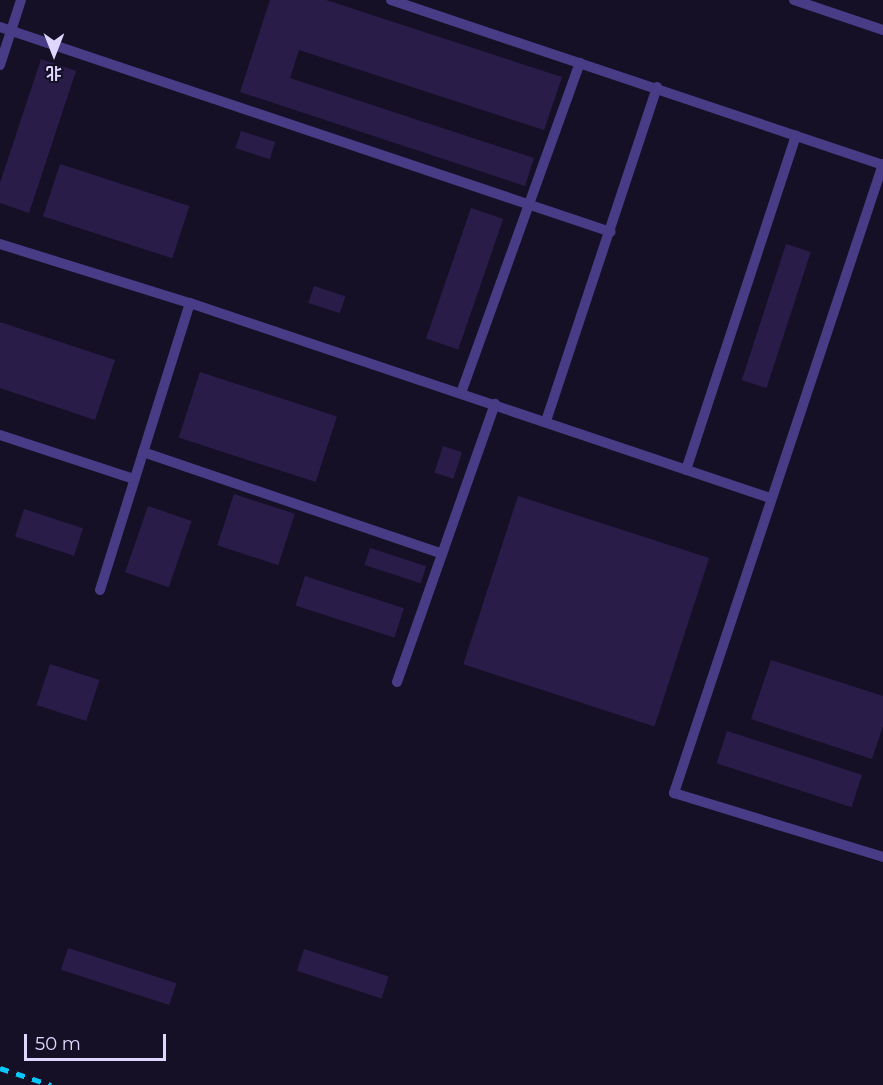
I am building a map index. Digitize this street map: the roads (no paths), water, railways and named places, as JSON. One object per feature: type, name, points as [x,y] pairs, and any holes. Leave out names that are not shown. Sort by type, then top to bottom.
[{"type":"lane","points":[[0,65],[21,0]]},
{"type":"lane","points":[[392,0],[657,87],[883,165],[770,498],[674,793],[883,857]]},
{"type":"lane","points":[[794,0],[883,30]]},
{"type":"lane","points":[[0,27],[531,203],[611,232]]},
{"type":"lane","points":[[461,393],[580,63]]},
{"type":"lane","points":[[546,422],[611,232],[657,87]]},
{"type":"lane","points":[[686,470],[796,136]]},
{"type":"lane","points":[[0,244],[190,303],[770,498]]},
{"type":"lane","points":[[100,590],[190,303]]},
{"type":"lane","points":[[397,682],[495,404]]},
{"type":"lane","points":[[0,435],[134,479]]},
{"type":"lane","points":[[143,452],[442,554]]},
{"type":"railway","points":[[0,1068],[51,1085]]}]
